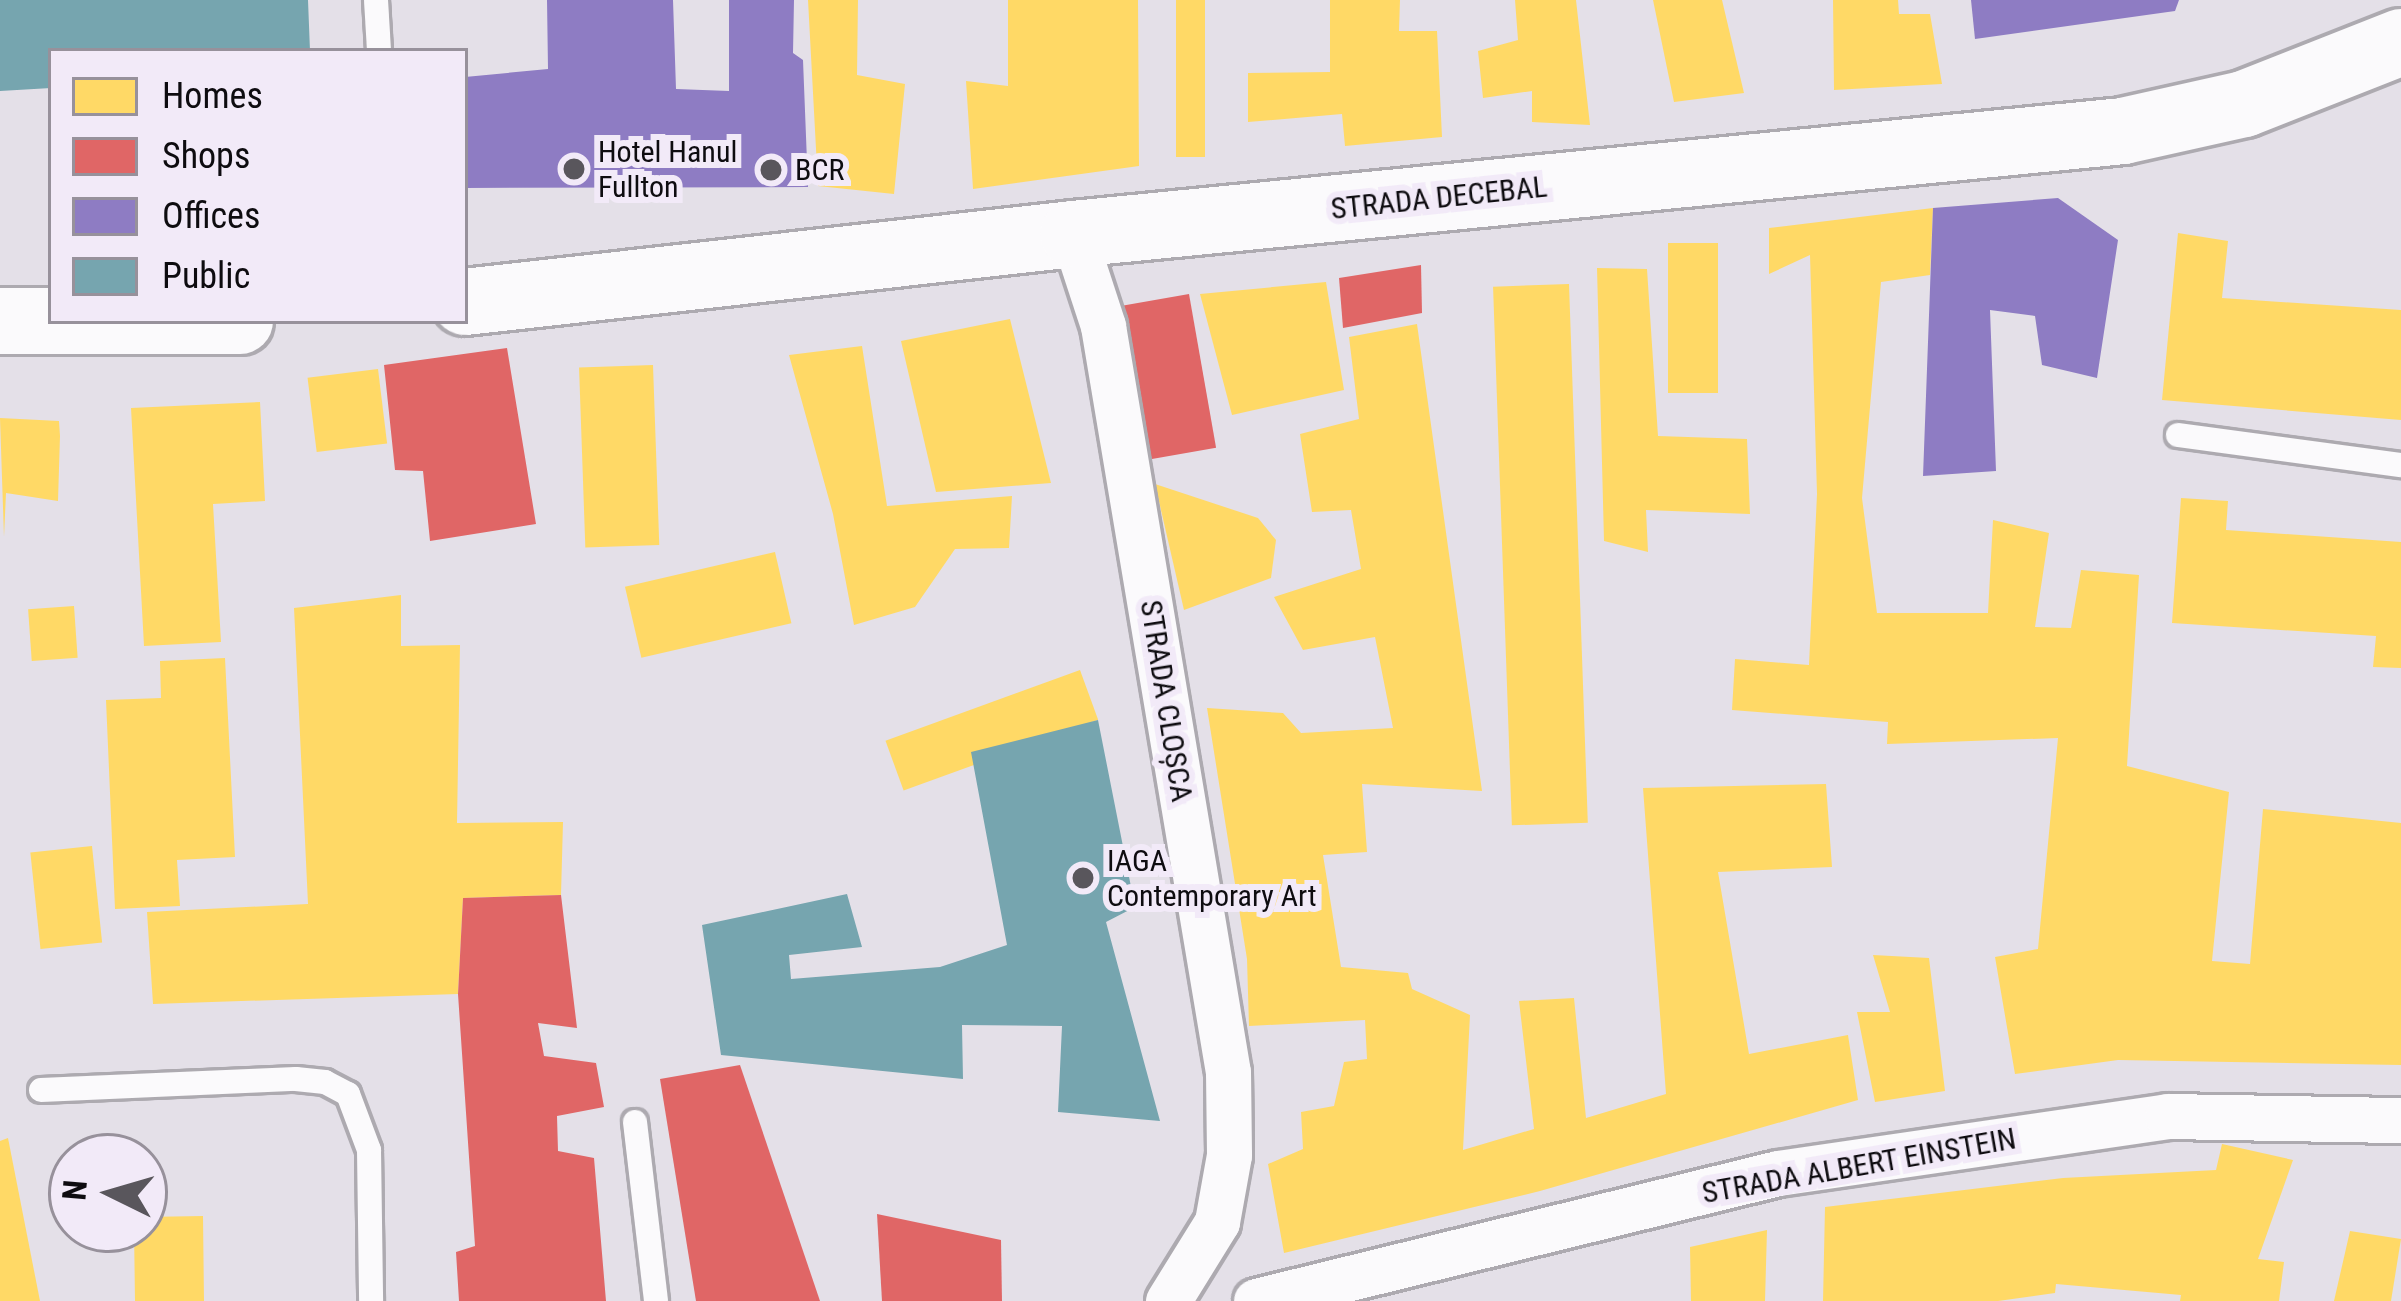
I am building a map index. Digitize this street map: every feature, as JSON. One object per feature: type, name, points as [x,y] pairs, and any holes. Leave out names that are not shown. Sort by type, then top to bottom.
[{"type":"street","points":[[2383,0],[2401,17]]},
{"type":"street","name":"STRADA DECEBAL","points":[[468,302],[1073,234],[2123,131],[2243,104],[2401,41]]},
{"type":"street","name":"STRADA CLOȘCA","points":[[1073,234],[1103,326],[1228,1072],[1229,1155],[1216,1222],[1168,1301]]},
{"type":"street","points":[[0,321],[48,321]]},
{"type":"street","name":"STRADA ALBERT EINSTEIN","points":[[1256,1301],[1778,1173],[2167,1116],[2401,1120]]},
{"type":"lane","points":[[376,0],[379,48]]},
{"type":"lane","points":[[2178,435],[2401,465]]},
{"type":"lane","points":[[40,1090],[296,1079],[325,1082],[348,1094],[369,1150],[371,1301]]},
{"type":"lane","points":[[635,1122],[656,1301]]},
{"type":"building: Homes","points":[[808,0],[858,0],[857,75],[905,84],[894,194],[818,186]]},
{"type":"building: Homes","points":[[1008,0],[1138,0],[1139,166],[973,189],[966,81],[1008,86]]},
{"type":"building: Homes","points":[[1176,0],[1205,0],[1205,157],[1176,157]]},
{"type":"building: Homes","points":[[1330,0],[1400,0],[1399,31],[1437,31],[1442,137],[1345,146],[1342,114],[1248,122],[1248,73],[1330,72]]},
{"type":"building: Homes","points":[[1515,0],[1576,0],[1590,125],[1532,122],[1532,91],[1483,98],[1478,51],[1518,40]]},
{"type":"building: Homes","points":[[1653,0],[1722,0],[1744,93],[1674,102]]},
{"type":"building: Homes","points":[[1833,0],[1898,0],[1899,14],[1930,14],[1942,84],[1834,90]]},
{"type":"building: Homes","points":[[1933,208],[1930,275],[1881,282],[1862,498],[1877,613],[1988,613],[1993,520],[2049,533],[2035,627],[2071,628],[2081,570],[2139,575],[2127,766],[2229,792],[2212,961],[2250,964],[2263,809],[2401,823],[2401,1065],[2118,1060],[2015,1074],[1995,957],[2038,949],[2058,738],[1887,744],[1888,722],[1732,710],[1735,659],[1809,665],[1817,494],[1810,255],[1769,274],[1769,228]]},
{"type":"building: Homes","points":[[2178,233],[2228,241],[2222,298],[2401,310],[2401,420],[2162,400]]},
{"type":"building: Homes","points":[[1668,243],[1718,243],[1718,393],[1668,393]]},
{"type":"building: Homes","points":[[1597,268],[1647,269],[1658,436],[1747,439],[1750,514],[1646,510],[1648,552],[1604,541]]},
{"type":"building: Homes","points":[[1326,282],[1344,390],[1232,415],[1200,294]]},
{"type":"building: Homes","points":[[1569,284],[1588,823],[1512,825],[1493,287]]},
{"type":"building: Homes","points":[[1010,319],[1051,483],[936,492],[901,341]]},
{"type":"building: Homes","points":[[1417,324],[1482,791],[1362,784],[1367,852],[1323,855],[1341,967],[1408,973],[1412,989],[1470,1015],[1463,1150],[1534,1129],[1519,1001],[1574,998],[1586,1118],[1666,1094],[1643,788],[1826,784],[1832,867],[1718,872],[1749,1054],[1848,1035],[1858,1100],[1540,1191],[1284,1253],[1268,1164],[1303,1149],[1301,1112],[1334,1106],[1344,1062],[1367,1059],[1365,1020],[1249,1026],[1247,959],[1207,708],[1283,713],[1301,733],[1393,728],[1375,637],[1303,650],[1274,597],[1361,569],[1351,510],[1312,512],[1300,434],[1359,419],[1349,337]]},
{"type":"building: Homes","points":[[862,346],[887,506],[1012,496],[1009,548],[955,549],[915,607],[854,625],[833,514],[789,355]]},
{"type":"building: Homes","points":[[653,365],[659,545],[585,547],[579,368]]},
{"type":"building: Homes","points":[[378,369],[387,443],[317,452],[308,378]]},
{"type":"building: Homes","points":[[260,402],[265,501],[213,504],[221,642],[144,646],[131,408]]},
{"type":"building: Homes","points":[[0,418],[59,421],[60,436],[58,501],[6,493],[4,537]]},
{"type":"building: Homes","points":[[1155,484],[1258,518],[1276,540],[1271,578],[1184,610]]},
{"type":"building: Homes","points":[[2181,498],[2228,501],[2226,530],[2401,542],[2401,668],[2373,667],[2376,636],[2172,623]]},
{"type":"building: Homes","points":[[775,552],[791,623],[641,658],[625,587]]},
{"type":"building: Homes","points":[[401,595],[401,646],[460,645],[457,823],[563,822],[561,895],[463,898],[458,994],[153,1004],[147,912],[308,904],[294,608]]},
{"type":"building: Homes","points":[[74,606],[78,658],[32,661],[28,609]]},
{"type":"building: Homes","points":[[225,658],[235,857],[177,860],[180,906],[115,909],[106,700],[161,698],[160,661]]},
{"type":"building: Homes","points":[[1080,670],[1098,720],[904,791],[885,741]]},
{"type":"building: Homes","points":[[92,846],[102,942],[40,949],[30,852]]},
{"type":"building: Homes","points":[[1873,955],[1929,958],[1945,1091],[1875,1102],[1857,1012],[1890,1012]]},
{"type":"building: Homes","points":[[8,1138],[40,1301],[0,1301],[0,1141]]},
{"type":"building: Homes","points":[[2222,1144],[2293,1160],[2258,1259],[2284,1262],[2279,1301],[2180,1301],[2181,1295],[2056,1284],[2055,1293],[1998,1301],[1823,1301],[1825,1207],[2063,1178],[2216,1170]]},
{"type":"building: Homes","points":[[203,1216],[204,1301],[135,1301],[134,1253],[168,1253],[168,1217]]},
{"type":"building: Homes","points":[[1767,1230],[1765,1301],[1691,1301],[1690,1247]]},
{"type":"building: Homes","points":[[2350,1231],[2401,1239],[2391,1301],[2334,1301]]},
{"type":"building: Shops","points":[[1421,265],[1422,313],[1343,328],[1339,278]]},
{"type":"building: Shops","points":[[1189,294],[1216,448],[1149,459],[1122,306]]},
{"type":"building: Shops","points":[[507,348],[536,524],[430,541],[423,471],[395,470],[384,365]]},
{"type":"building: Shops","points":[[561,895],[577,1028],[538,1023],[544,1056],[596,1063],[604,1107],[557,1116],[558,1151],[594,1158],[606,1301],[459,1301],[456,1252],[475,1246],[458,994],[463,898]]},
{"type":"building: Shops","points":[[740,1065],[820,1301],[696,1301],[660,1079]]},
{"type":"building: Shops","points":[[877,1214],[1001,1240],[1002,1301],[882,1301]]},
{"type":"building: Offices","points":[[547,0],[673,0],[676,89],[729,91],[729,0],[794,0],[793,53],[803,60],[808,187],[468,188],[468,77],[548,69]]},
{"type":"building: Offices","points":[[1971,0],[2179,0],[2175,11],[1975,39]]},
{"type":"building: Offices","points":[[2058,198],[2118,240],[2097,378],[2042,365],[2035,316],[1990,310],[1996,471],[1923,476],[1933,208]]},
{"type":"building: Public","points":[[0,0],[308,0],[310,48],[48,48],[48,88],[0,91]]},
{"type":"building: Public","points":[[1098,720],[1135,907],[1106,922],[1160,1121],[1058,1112],[1062,1026],[962,1025],[963,1079],[721,1055],[702,925],[847,894],[862,947],[789,955],[791,979],[940,967],[1007,945],[971,752]]},
{"type":"place","name":"Hotel Hanul Fullton","points":[[574,169]]},
{"type":"place","name":"BCR","points":[[771,170]]},
{"type":"place","name":"IAGA Contemporary Art","points":[[1083,878]]}]
